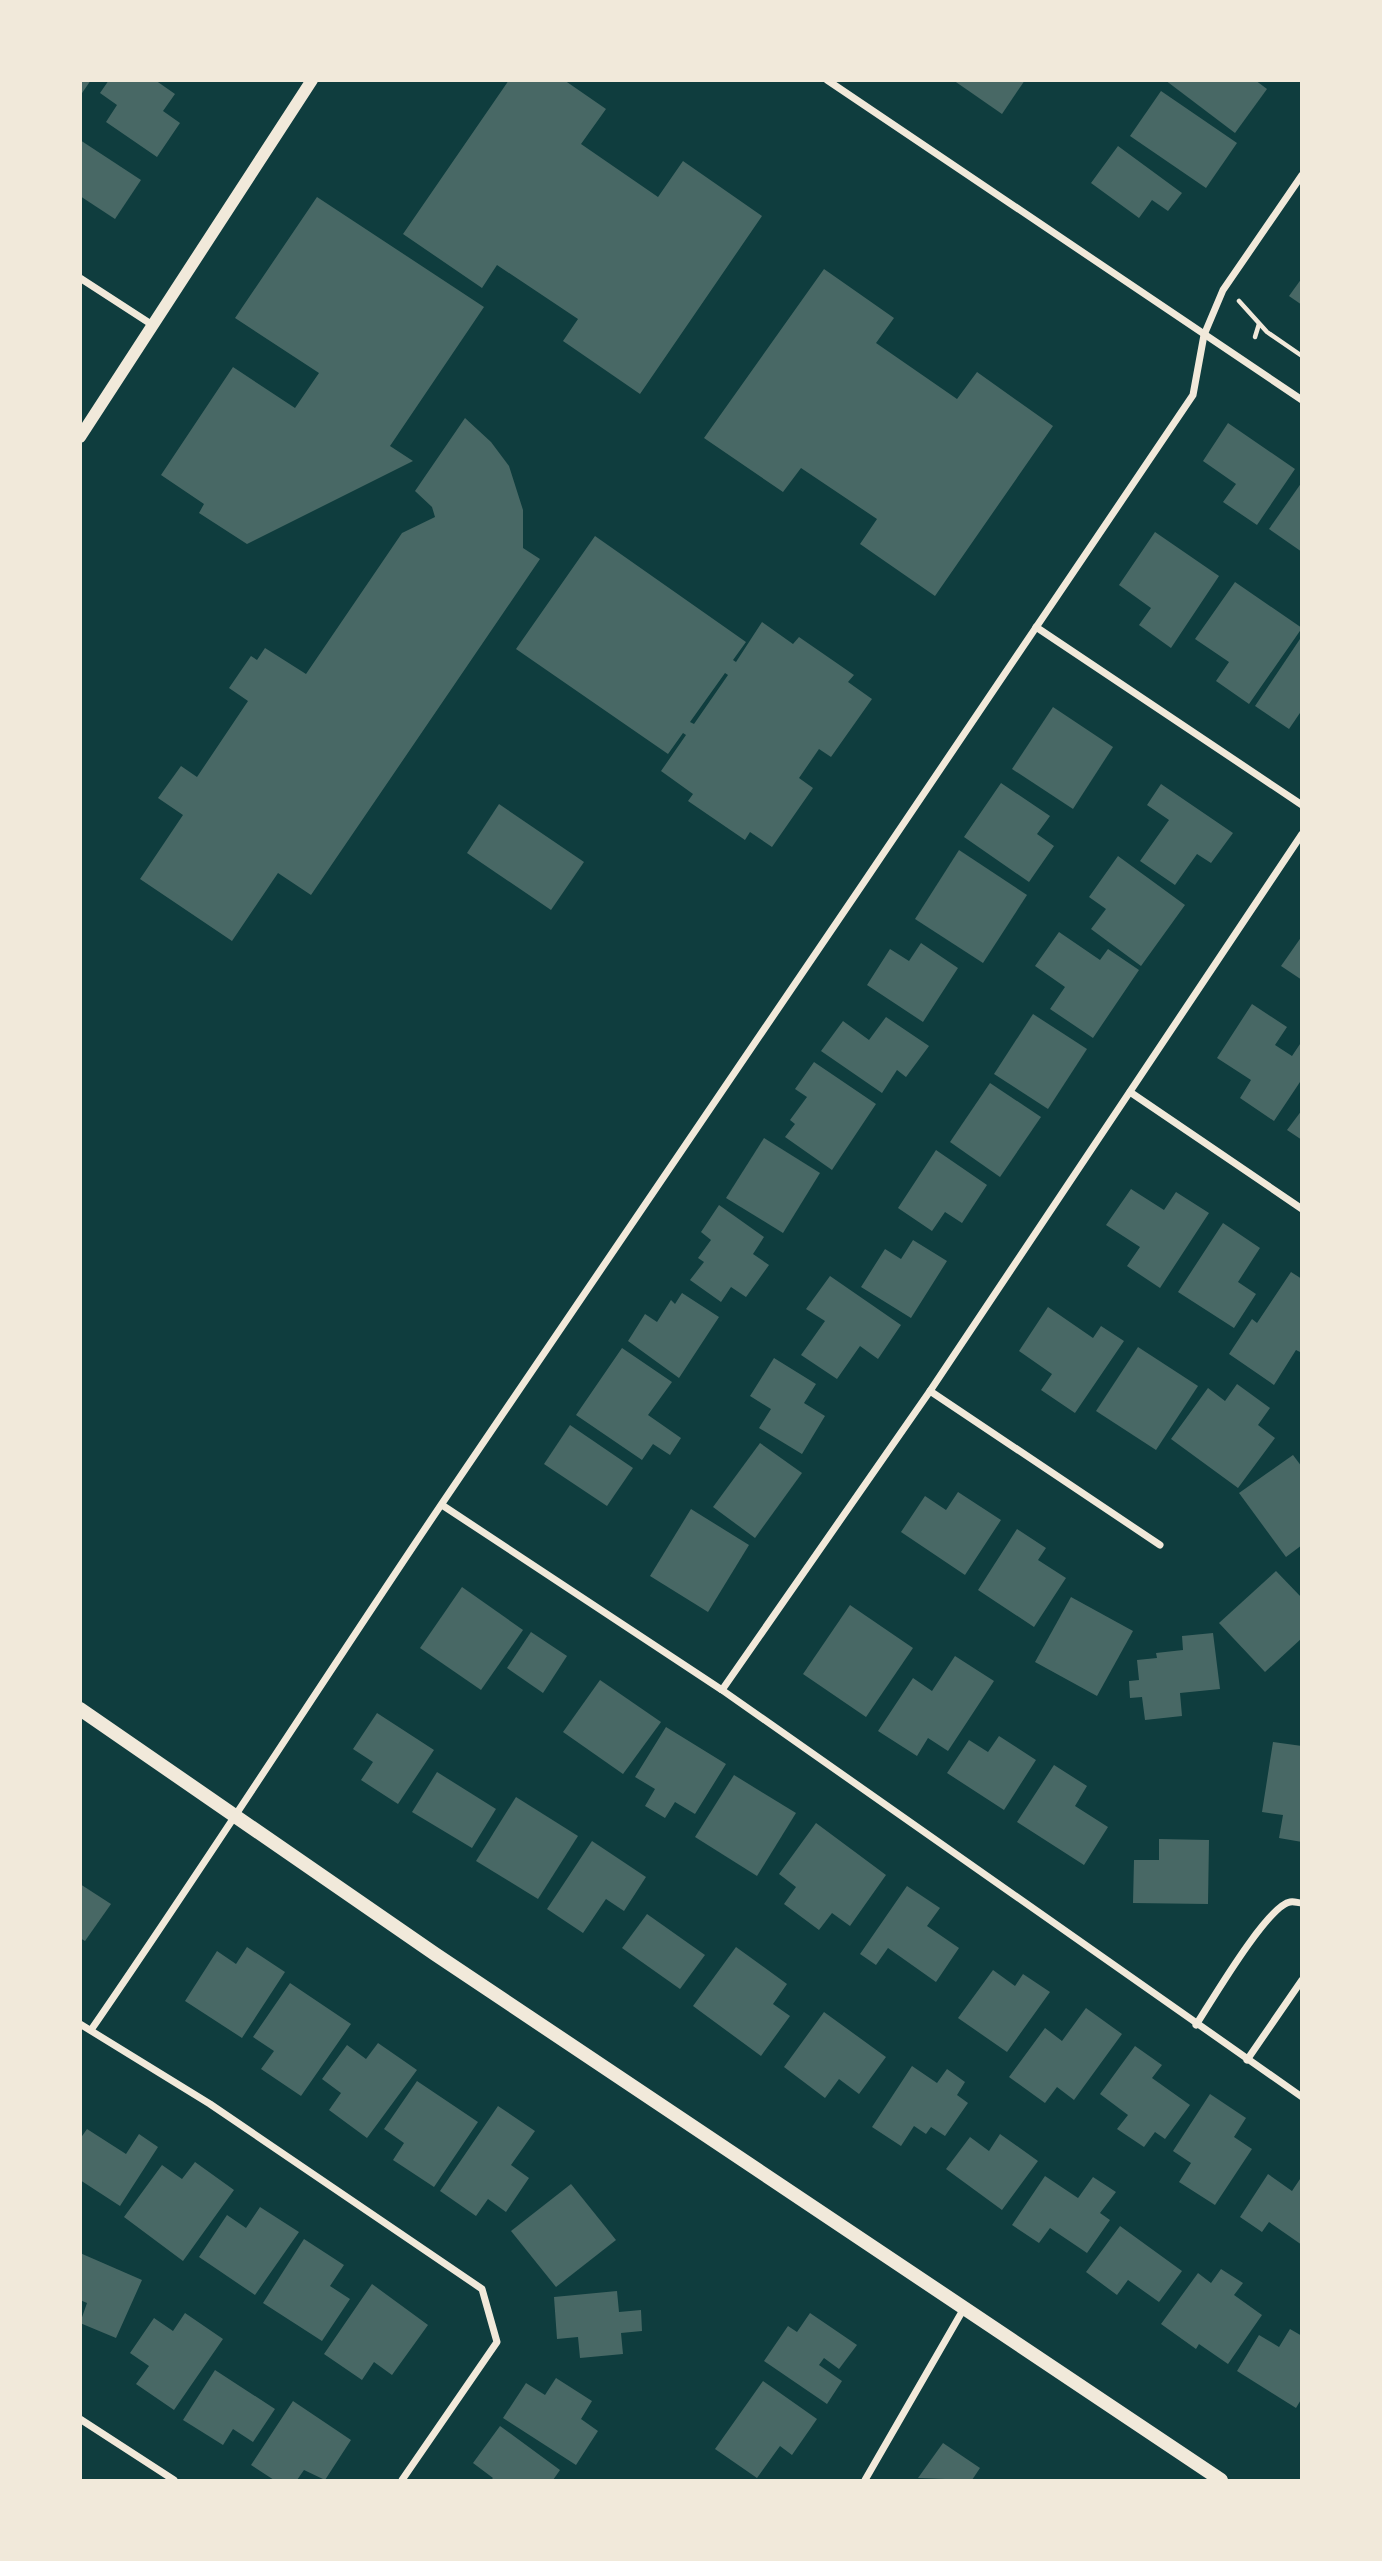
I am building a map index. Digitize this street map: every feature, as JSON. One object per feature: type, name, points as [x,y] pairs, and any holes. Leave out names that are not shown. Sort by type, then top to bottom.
[{"type":"main road","points":[[80,1709],[446,1962],[1221,2480]]},
{"type":"street","points":[[80,437],[155,327],[312,80]]},
{"type":"street","points":[[827,80],[840,84],[1301,400]]},
{"type":"street","points":[[91,2030],[195,1880],[234,1814],[442,1504],[1193,395],[1205,335],[1223,290],[1301,174]]},
{"type":"street","points":[[80,278],[155,327]]},
{"type":"street","points":[[1037,627],[1301,805]]},
{"type":"street","points":[[722,1690],[930,1391],[1301,834]]},
{"type":"street","points":[[1130,1092],[1301,1209]]},
{"type":"street","points":[[930,1391],[1160,1545]]},
{"type":"street","points":[[442,1504],[722,1690],[1301,2097]]},
{"type":"street","points":[[1196,2025],[1261,1927],[1277,1910],[1290,1902],[1301,1903]]},
{"type":"street","points":[[1247,2060],[1301,1980]]},
{"type":"street","points":[[80,2024],[211,2104],[482,2289],[497,2342],[402,2480]]},
{"type":"street","points":[[865,2480],[963,2310]]},
{"type":"street","points":[[80,2419],[174,2480]]},
{"type":"path","points":[[1239,301],[1259,324],[1301,356]]},
{"type":"path","points":[[1255,337],[1259,324]]},
{"type":"building","points":[[80,80],[91,80],[80,96]]},
{"type":"building","points":[[109,80],[155,80],[175,94],[163,111],[180,123],[157,157],[106,122],[117,105],[100,93]]},
{"type":"building","points":[[509,80],[564,80],[606,109],[581,144],[658,197],[683,161],[762,216],[640,394],[563,341],[578,319],[497,265],[482,288],[403,234]]},
{"type":"building","points":[[953,80],[1025,80],[1002,114]]},
{"type":"building","points":[[1165,80],[1255,80],[1267,89],[1235,133]]},
{"type":"building","points":[[1161,91],[1237,143],[1206,188],[1130,136]]},
{"type":"building","points":[[80,140],[141,180],[115,219],[80,196]]},
{"type":"building","points":[[1118,146],[1182,193],[1168,211],[1152,200],[1139,218],[1091,183]]},
{"type":"building","points":[[317,197],[484,307],[390,446],[413,461],[247,544],[199,513],[204,504],[161,475],[233,367],[295,408],[319,373],[235,318]]},
{"type":"building","points":[[824,269],[894,318],[876,343],[957,399],[977,372],[1053,426],[935,596],[860,544],[877,519],[801,468],[783,492],[704,438]]},
{"type":"building","points":[[1302,278],[1302,305],[1289,296]]},
{"type":"building","points":[[465,418],[491,442],[509,466],[523,510],[523,548],[540,559],[311,895],[278,873],[232,941],[140,879],[183,815],[158,798],[181,766],[197,777],[248,701],[229,688],[251,656],[257,660],[265,648],[306,674],[402,533],[435,517],[432,507],[415,491]]},
{"type":"building","points":[[1228,423],[1295,469],[1257,525],[1223,502],[1236,484],[1203,461]]},
{"type":"building","points":[[1302,482],[1302,552],[1269,529]]},
{"type":"building","points":[[1155,532],[1219,576],[1171,648],[1139,625],[1151,608],[1119,585]]},
{"type":"building","points":[[595,536],[746,642],[733,660],[736,662],[762,622],[793,644],[799,637],[854,675],[848,682],[872,699],[831,757],[819,749],[799,778],[813,788],[772,847],[750,832],[745,840],[688,801],[693,794],[661,771],[686,735],[683,733],[668,754],[516,649]],"holes":[[[725,673],[728,675],[694,724],[690,722]]]},
{"type":"building","points":[[1235,582],[1302,628],[1249,704],[1216,681],[1229,662],[1195,639]]},
{"type":"building","points":[[1302,636],[1302,710],[1289,729],[1255,706]]},
{"type":"building","points":[[1053,707],[1113,747],[1073,809],[1012,769]]},
{"type":"building","points":[[1001,783],[1050,816],[1037,834],[1054,846],[1029,882],[964,837]]},
{"type":"building","points":[[1161,784],[1233,833],[1211,863],[1197,854],[1175,885],[1140,861],[1169,820],[1147,805]]},
{"type":"building","points":[[499,804],[584,862],[551,910],[467,853]]},
{"type":"building","points":[[959,850],[1027,895],[983,963],[915,919]]},
{"type":"building","points":[[1118,856],[1185,905],[1141,966],[1091,929],[1106,909],[1089,897]]},
{"type":"building","points":[[1059,932],[1100,960],[1108,949],[1139,970],[1093,1038],[1050,1009],[1065,987],[1035,966]]},
{"type":"building","points":[[1302,936],[1302,980],[1281,966]]},
{"type":"building","points":[[921,943],[958,968],[923,1022],[867,985],[890,949],[909,961]]},
{"type":"building","points":[[1252,1004],[1287,1027],[1275,1045],[1292,1056],[1302,1041],[1302,1079],[1274,1121],[1240,1098],[1251,1080],[1217,1058]]},
{"type":"building","points":[[1033,1014],[1087,1049],[1048,1109],[994,1074]]},
{"type":"building","points":[[886,1017],[929,1046],[906,1077],[897,1070],[882,1093],[821,1051],[843,1021],[869,1040]]},
{"type":"building","points":[[814,1062],[876,1104],[832,1170],[785,1137],[795,1124],[790,1120],[807,1097],[795,1089]]},
{"type":"building","points":[[990,1083],[1041,1117],[1000,1177],[950,1142]]},
{"type":"building","points":[[1302,1110],[1302,1140],[1287,1130]]},
{"type":"building","points":[[764,1138],[820,1173],[783,1233],[726,1198]]},
{"type":"building","points":[[936,1150],[987,1185],[962,1223],[945,1212],[932,1231],[898,1208]]},
{"type":"building","points":[[1131,1189],[1164,1210],[1176,1192],[1209,1213],[1160,1288],[1127,1266],[1140,1247],[1106,1225]]},
{"type":"building","points":[[719,1205],[764,1237],[753,1254],[769,1265],[746,1297],[731,1287],[721,1302],[690,1280],[704,1262],[698,1258],[711,1240],[701,1232]]},
{"type":"building","points":[[1223,1223],[1260,1248],[1238,1282],[1256,1294],[1234,1328],[1178,1292]]},
{"type":"building","points":[[913,1240],[947,1261],[911,1318],[861,1287],[885,1249],[901,1259]]},
{"type":"building","points":[[1291,1272],[1302,1279],[1302,1353],[1296,1350],[1274,1385],[1229,1354],[1252,1319],[1257,1323]]},
{"type":"building","points":[[830,1276],[901,1325],[878,1359],[860,1346],[837,1379],[801,1355],[825,1321],[806,1309]]},
{"type":"building","points":[[682,1293],[719,1317],[679,1378],[628,1341],[645,1314],[657,1322],[671,1300],[675,1304]]},
{"type":"building","points":[[1048,1307],[1093,1338],[1101,1326],[1124,1341],[1075,1413],[1041,1390],[1052,1374],[1019,1351]]},
{"type":"building","points":[[1138,1347],[1198,1386],[1156,1450],[1096,1411]]},
{"type":"building","points":[[622,1348],[672,1382],[648,1415],[681,1438],[670,1455],[653,1444],[642,1460],[576,1415]]},
{"type":"building","points":[[774,1358],[816,1384],[804,1403],[825,1416],[802,1454],[759,1428],[771,1409],[750,1396]]},
{"type":"building","points":[[1237,1384],[1270,1408],[1258,1425],[1275,1438],[1238,1488],[1171,1439],[1208,1388],[1225,1401]]},
{"type":"building","points":[[570,1425],[633,1468],[607,1506],[544,1464]]},
{"type":"building","points":[[760,1443],[802,1473],[755,1538],[713,1507]]},
{"type":"building","points":[[1293,1455],[1302,1467],[1302,1545],[1286,1557],[1239,1493]]},
{"type":"building","points":[[958,1492],[1001,1520],[965,1575],[901,1532],[925,1496],[946,1510]]},
{"type":"building","points":[[691,1509],[749,1545],[708,1612],[650,1576]]},
{"type":"building","points":[[1017,1529],[1046,1548],[1038,1560],[1066,1578],[1034,1627],[978,1590]]},
{"type":"building","points":[[1276,1571],[1302,1598],[1302,1638],[1265,1672],[1219,1623]]},
{"type":"building","points":[[462,1587],[523,1630],[481,1690],[420,1648]]},
{"type":"building","points":[[1071,1597],[1133,1631],[1097,1696],[1035,1662]]},
{"type":"building","points":[[850,1605],[913,1648],[866,1717],[803,1674]]},
{"type":"building","points":[[531,1632],[567,1656],[543,1693],[507,1668]]},
{"type":"building","points":[[1213,1633],[1220,1689],[1180,1693],[1182,1716],[1145,1720],[1142,1697],[1130,1698],[1129,1681],[1139,1680],[1137,1660],[1157,1658],[1156,1653],[1183,1650],[1182,1636]]},
{"type":"building","points":[[955,1656],[994,1681],[948,1751],[928,1738],[917,1756],[878,1731],[913,1678],[932,1691]]},
{"type":"building","points":[[600,1680],[661,1722],[623,1774],[563,1732]]},
{"type":"building","points":[[377,1713],[434,1750],[398,1804],[361,1780],[373,1762],[353,1749]]},
{"type":"building","points":[[666,1727],[726,1764],[695,1814],[675,1802],[665,1818],[645,1806],[655,1789],[635,1777]]},
{"type":"building","points":[[999,1736],[1036,1760],[1004,1810],[947,1773],[969,1740],[988,1752]]},
{"type":"building","points":[[1273,1742],[1302,1746],[1302,1842],[1279,1838],[1283,1815],[1262,1812]]},
{"type":"building","points":[[1054,1765],[1087,1786],[1075,1806],[1108,1827],[1084,1865],[1017,1822]]},
{"type":"building","points":[[437,1772],[496,1809],[472,1848],[412,1812]]},
{"type":"building","points":[[734,1775],[796,1813],[757,1876],[695,1837]]},
{"type":"building","points":[[516,1797],[578,1836],[538,1899],[476,1861]]},
{"type":"building","points":[[816,1823],[886,1875],[850,1926],[832,1913],[819,1930],[784,1904],[796,1887],[779,1874]]},
{"type":"building","points":[[1159,1839],[1209,1840],[1208,1904],[1133,1903],[1134,1860],[1159,1860]]},
{"type":"building","points":[[592,1841],[646,1877],[624,1911],[606,1899],[583,1933],[547,1909]]},
{"type":"building","points":[[80,1884],[111,1904],[85,1941],[80,1938]]},
{"type":"building","points":[[907,1886],[940,1908],[927,1926],[959,1948],[936,1982],[888,1948],[876,1965],[860,1954]]},
{"type":"building","points":[[647,1914],[705,1955],[680,1989],[622,1948]]},
{"type":"building","points":[[247,1947],[285,1972],[242,2038],[185,2001],[217,1951],[236,1964]]},
{"type":"building","points":[[736,1947],[787,1984],[773,2004],[790,2016],[761,2056],[693,2006]]},
{"type":"building","points":[[993,1970],[1015,1986],[1023,1974],[1050,1992],[1007,2052],[958,2018]]},
{"type":"building","points":[[290,1983],[351,2024],[301,2096],[261,2069],[274,2051],[253,2037]]},
{"type":"building","points":[[1086,2008],[1122,2034],[1074,2100],[1057,2087],[1045,2103],[1009,2077],[1045,2028],[1062,2041]]},
{"type":"building","points":[[824,2012],[886,2057],[859,2094],[839,2079],[825,2098],[784,2067]]},
{"type":"building","points":[[378,2043],[417,2070],[367,2138],[329,2110],[341,2093],[322,2079],[347,2045],[366,2059]]},
{"type":"building","points":[[1135,2046],[1162,2065],[1152,2078],[1190,2105],[1165,2139],[1155,2132],[1144,2147],[1117,2129],[1128,2115],[1100,2094]]},
{"type":"building","points":[[912,2066],[937,2083],[947,2069],[965,2082],[957,2095],[968,2103],[945,2136],[931,2127],[926,2134],[914,2126],[901,2146],[872,2127]]},
{"type":"building","points":[[417,2081],[478,2122],[434,2187],[393,2160],[404,2143],[384,2129]]},
{"type":"building","points":[[1210,2094],[1246,2118],[1234,2137],[1252,2149],[1215,2205],[1179,2182],[1191,2163],[1173,2151]]},
{"type":"building","points":[[498,2106],[535,2131],[511,2165],[529,2178],[506,2212],[488,2199],[476,2216],[440,2191]]},
{"type":"building","points":[[87,2129],[126,2154],[139,2134],[158,2147],[120,2206],[80,2180],[80,2139]]},
{"type":"building","points":[[1000,2134],[1038,2161],[1002,2210],[946,2169],[970,2137],[989,2151]]},
{"type":"building","points":[[195,2162],[234,2190],[183,2261],[124,2217],[162,2165],[182,2179]]},
{"type":"building","points":[[1268,2174],[1292,2191],[1302,2176],[1302,2245],[1269,2222],[1262,2232],[1240,2217]]},
{"type":"building","points":[[1045,2176],[1078,2198],[1093,2177],[1116,2192],[1100,2213],[1110,2220],[1087,2253],[1050,2228],[1039,2243],[1012,2225]]},
{"type":"building","points":[[571,2184],[616,2240],[556,2287],[511,2231]]},
{"type":"building","points":[[260,2207],[299,2232],[255,2295],[199,2257],[227,2215],[246,2228]]},
{"type":"building","points":[[1120,2226],[1182,2271],[1159,2302],[1128,2280],[1117,2295],[1086,2272]]},
{"type":"building","points":[[304,2239],[344,2265],[330,2286],[350,2299],[322,2341],[263,2303]]},
{"type":"building","points":[[80,2253],[142,2280],[116,2338],[80,2323],[87,2303],[80,2300]]},
{"type":"building","points":[[1221,2269],[1243,2283],[1234,2295],[1262,2315],[1228,2364],[1199,2344],[1196,2349],[1161,2324],[1198,2273],[1211,2283]]},
{"type":"building","points":[[372,2284],[428,2325],[392,2375],[374,2362],[362,2380],[324,2354]]},
{"type":"building","points":[[617,2291],[619,2312],[641,2310],[642,2331],[621,2333],[623,2354],[580,2358],[578,2337],[557,2339],[554,2297]]},
{"type":"building","points":[[185,2313],[223,2339],[174,2410],[136,2384],[149,2366],[130,2353],[154,2318],[173,2331]]},
{"type":"building","points":[[810,2313],[857,2345],[839,2369],[824,2358],[819,2365],[842,2381],[827,2404],[764,2361],[788,2326],[797,2332]]},
{"type":"building","points":[[1290,2329],[1302,2336],[1302,2398],[1296,2408],[1237,2371],[1259,2335],[1279,2347]]},
{"type":"building","points":[[215,2370],[275,2409],[253,2442],[233,2429],[223,2445],[183,2420]]},
{"type":"building","points":[[556,2378],[592,2401],[581,2419],[598,2431],[576,2465],[503,2418],[526,2383],[545,2395]]},
{"type":"building","points":[[763,2381],[817,2419],[792,2455],[780,2446],[757,2478],[715,2449]]},
{"type":"building","points":[[293,2401],[351,2440],[325,2480],[304,2470],[297,2480],[274,2480],[251,2465]]},
{"type":"building","points":[[500,2426],[560,2470],[553,2480],[491,2480],[493,2478],[473,2463]]},
{"type":"building","points":[[943,2443],[980,2468],[972,2480],[918,2478]]}]
